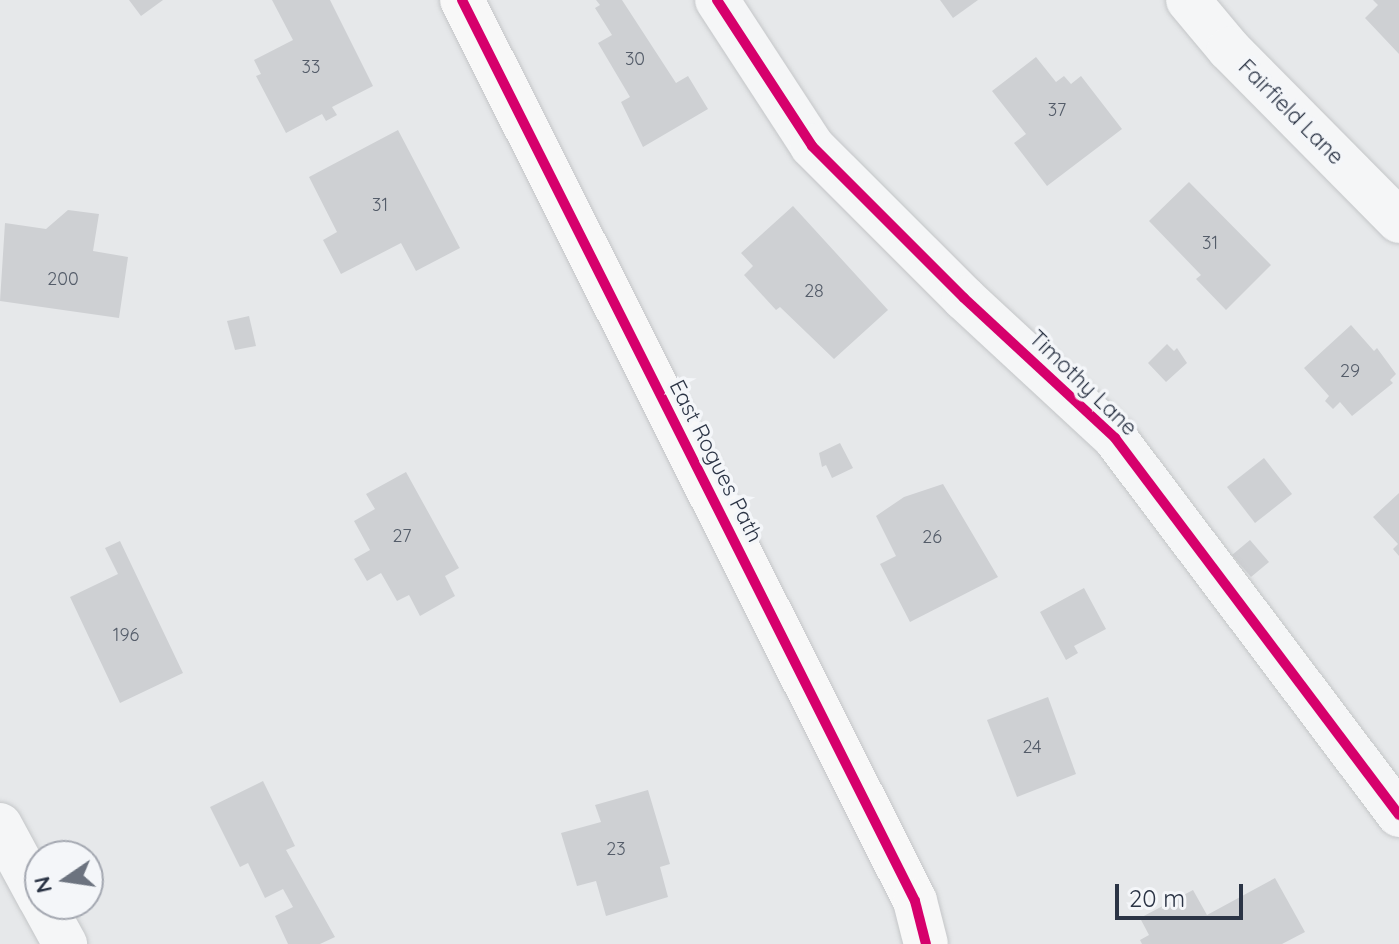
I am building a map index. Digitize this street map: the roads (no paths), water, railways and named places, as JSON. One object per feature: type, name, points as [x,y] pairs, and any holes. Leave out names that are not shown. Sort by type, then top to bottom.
[{"type":"street","name":"East Rogues Path","points":[[462,0],[915,901],[926,944]]},
{"type":"street","name":"Timothy Lane","points":[[717,0],[812,146],[964,298],[1115,438],[1399,815]]},
{"type":"street","name":"Fairfield Lane","points":[[1188,0],[1229,49],[1399,221]]},
{"type":"street","points":[[0,825],[24,869]]},
{"type":"street","points":[[52,920],[65,944]]}]
